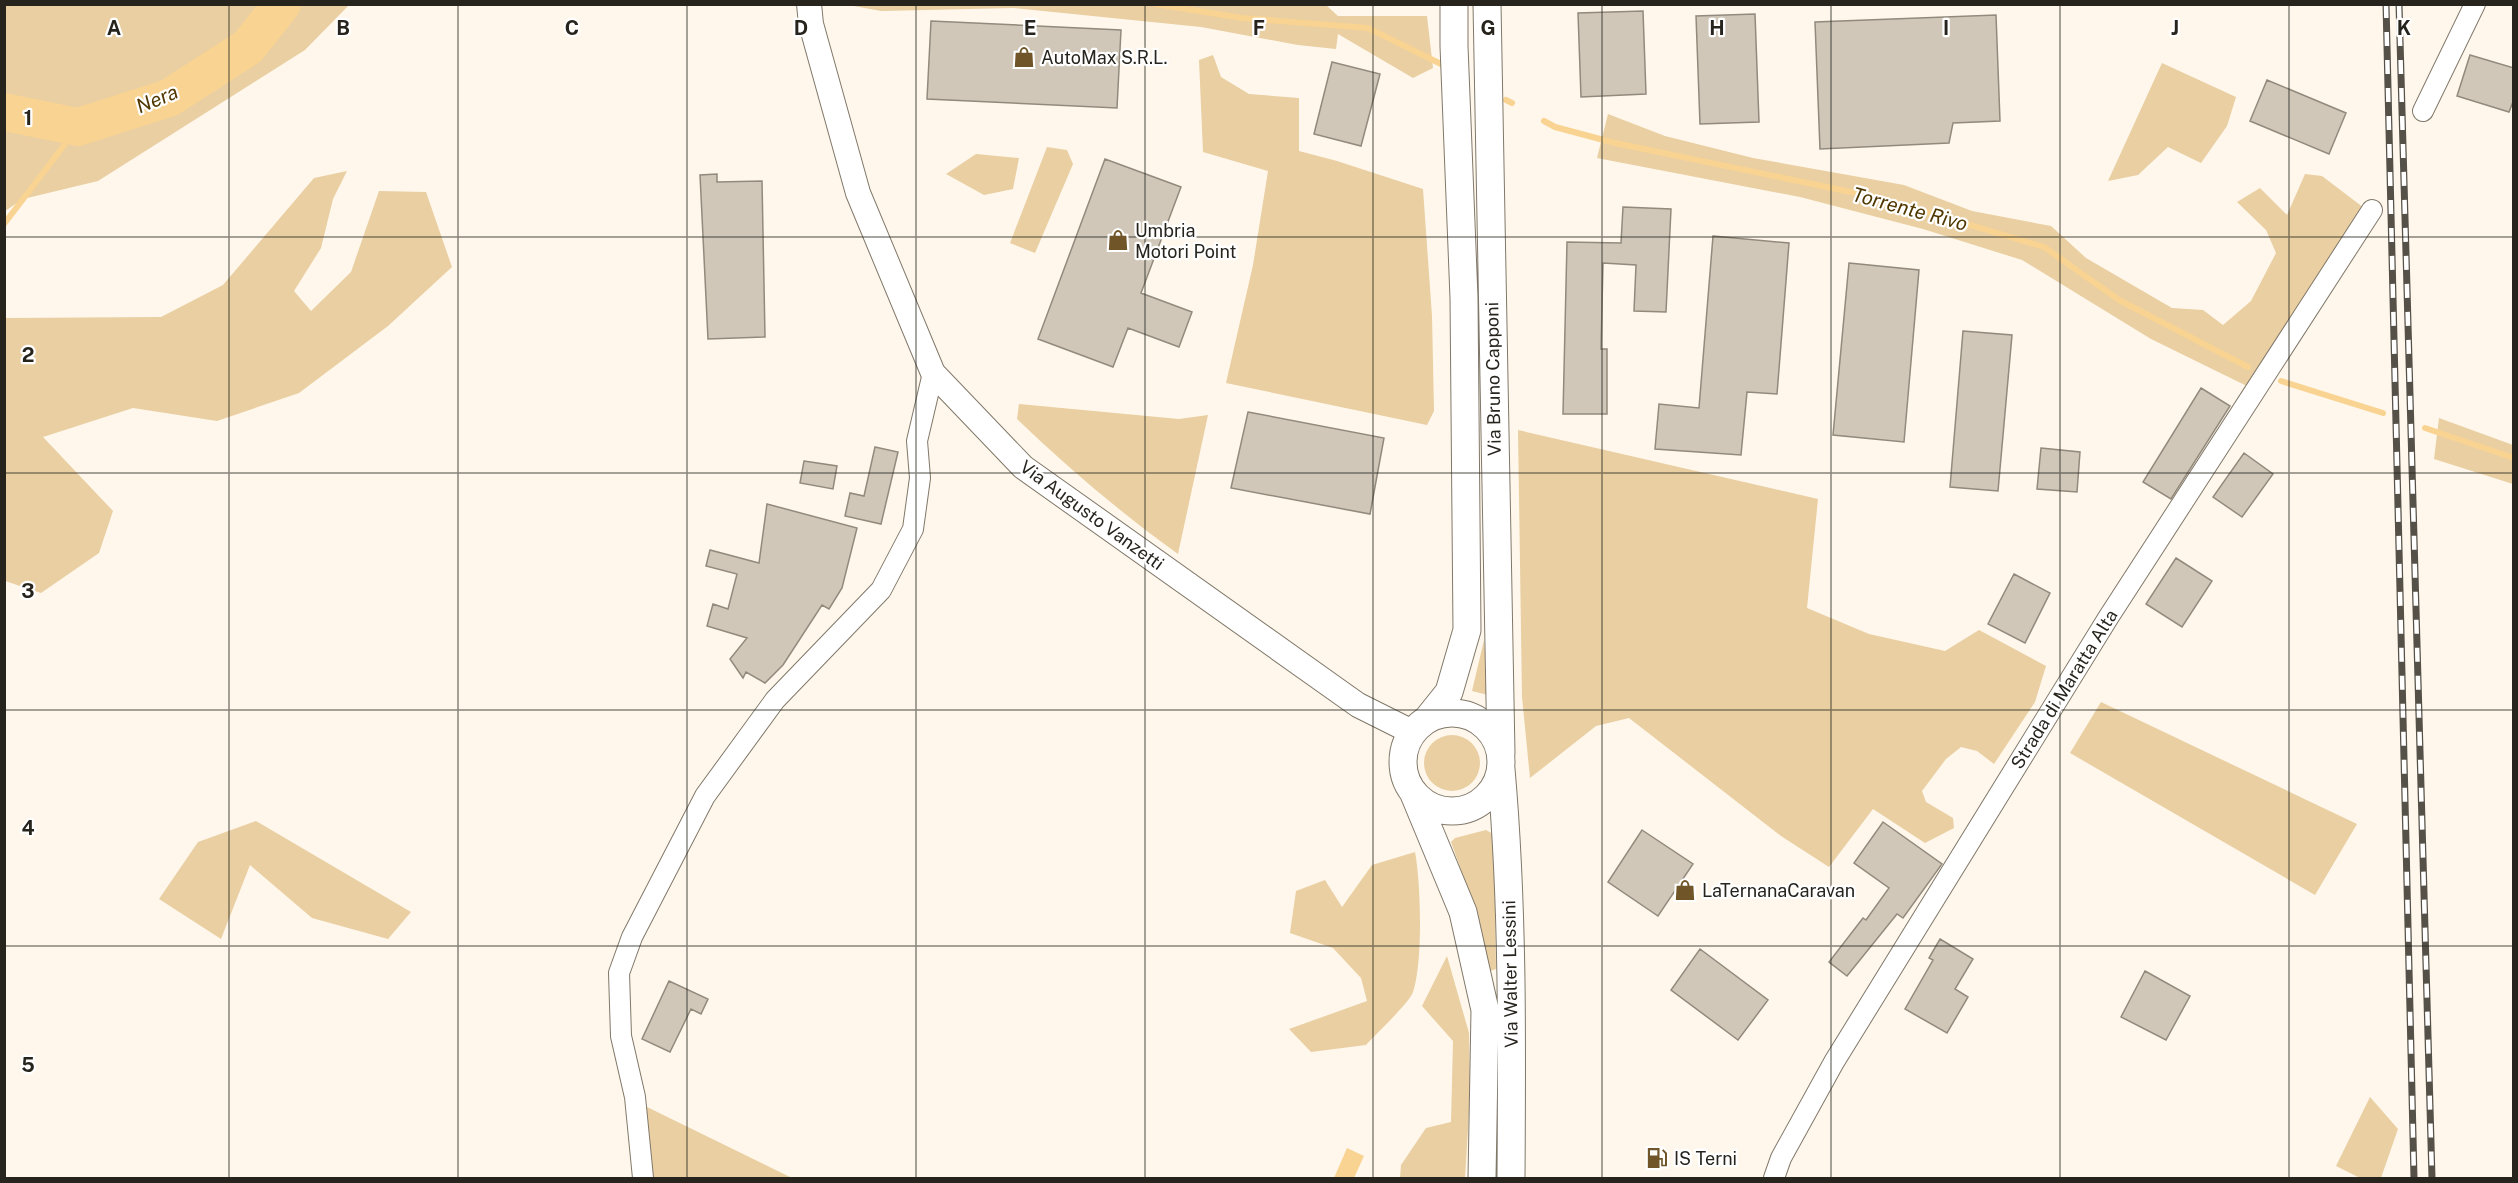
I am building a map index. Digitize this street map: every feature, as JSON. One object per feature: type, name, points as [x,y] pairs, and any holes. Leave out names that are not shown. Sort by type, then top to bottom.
[{"type":"main road","name":"Via Bruno Capponi","points":[[1420,724],[1449,692],[1467,630],[1464,298],[1454,4]]},
{"type":"main road","name":"Via Bruno Capponi","points":[[1487,4],[1501,761]]},
{"type":"main road","points":[[1444,712],[1459,712],[1474,717],[1486,726],[1496,738],[1501,761],[1496,784],[1486,797],[1466,809],[1442,810],[1427,805],[1414,794],[1405,780],[1402,763],[1404,747],[1420,724],[1444,712]]},
{"type":"main road","name":"Via Walter Lessini","points":[[1501,761],[1512,1036],[1511,1179]]},
{"type":"main road","name":"Via Walter Lessini","points":[[1414,794],[1463,912],[1485,1010],[1482,1179]]},
{"type":"street","name":"Via Augusto Vanzetti","points":[[809,4],[811,24],[858,193],[933,373],[1023,467],[1358,705],[1420,724]]},
{"type":"street","points":[[2423,111],[2475,4]]},
{"type":"street","name":"Strada di Maratta Alta","points":[[1774,1179],[1781,1158],[1852,1031],[2108,618],[2372,210]]},
{"type":"street","points":[[643,1179],[635,1097],[621,1036],[619,973],[632,937],[705,796],[775,700],[880,590],[913,528],[920,478],[917,441],[933,373]]},
{"type":"shaded area","points":[[5,4],[349,5],[305,50],[98,181],[23,199],[5,211]]},
{"type":"shaded area","points":[[848,5],[1326,5],[1338,16],[1427,16],[1433,68],[1413,78],[1338,34],[1336,49],[1298,45],[1201,27],[1014,8],[881,11]]},
{"type":"shaded area","points":[[1213,55],[1221,77],[1249,94],[1299,98],[1299,151],[1423,189],[1432,316],[1434,411],[1427,425],[1226,383],[1253,265],[1268,171],[1203,152],[1199,60]]},
{"type":"shaded area","points":[[2162,63],[2236,97],[2227,126],[2201,163],[2168,147],[2138,175],[2108,181]]},
{"type":"shaded area","points":[[1608,114],[1665,136],[1753,158],[1904,185],[1972,211],[2051,226],[2086,258],[2172,308],[2203,310],[2223,325],[2251,301],[2276,253],[2266,230],[2237,202],[2260,188],[2287,215],[2305,174],[2322,176],[2368,211],[2255,390],[2151,339],[2022,260],[1923,229],[1800,197],[1597,158]]},
{"type":"shaded area","points":[[1047,147],[1067,150],[1073,164],[1035,253],[1010,243]]},
{"type":"shaded area","points":[[976,154],[1019,158],[1013,189],[984,195],[946,174]]},
{"type":"shaded area","points":[[347,171],[333,199],[321,248],[294,291],[311,311],[351,272],[379,191],[426,192],[452,267],[388,326],[299,393],[217,421],[133,408],[43,437],[113,511],[99,553],[41,593],[5,581],[5,318],[161,317],[223,285],[314,178]]},
{"type":"shaded area","points":[[1019,404],[1179,419],[1208,415],[1178,554],[1115,506],[1036,437],[1017,419]]},
{"type":"shaded area","points":[[2439,418],[2513,445],[2513,484],[2434,459]]},
{"type":"shaded area","points":[[1518,430],[1818,499],[1807,608],[1869,634],[1945,651],[1979,630],[2046,666],[2035,702],[1994,764],[1977,751],[1961,747],[1946,759],[1922,791],[1926,802],[1953,818],[1954,828],[1925,843],[1873,809],[1829,867],[1781,836],[1629,718],[1596,726],[1530,778],[1522,697]]},
{"type":"shaded area","points":[[1484,640],[1488,695],[1472,691]]},
{"type":"shaded area","points":[[2101,702],[2357,824],[2315,895],[2070,753]]},
{"type":"shaded area","points":[[1452,735],[1467,740],[1475,748],[1480,763],[1475,778],[1467,786],[1452,791],[1437,786],[1429,778],[1424,763],[1429,748],[1437,740]]},
{"type":"shaded area","points":[[256,821],[411,912],[388,939],[312,918],[250,865],[221,939],[159,899],[198,842]]},
{"type":"shaded area","points":[[1486,830],[1493,834],[1494,841],[1496,969],[1487,972],[1474,906],[1451,842],[1455,838]]},
{"type":"shaded area","points":[[1415,852],[1419,883],[1420,923],[1418,962],[1413,992],[1399,1011],[1366,1045],[1311,1052],[1289,1029],[1367,1001],[1361,978],[1333,948],[1290,933],[1296,891],[1325,880],[1342,907],[1372,865]]},
{"type":"shaded area","points":[[1447,956],[1469,1033],[1470,1096],[1465,1178],[1400,1178],[1401,1165],[1426,1128],[1451,1122],[1453,1041],[1422,1006]]},
{"type":"shaded area","points":[[2370,1097],[2398,1129],[2381,1178],[2360,1178],[2336,1166]]},
{"type":"shaded area","points":[[645,1106],[792,1178],[653,1178]]},
{"type":"shaded area","points":[[1347,1148],[1364,1156],[1354,1178],[1334,1178]]},
{"type":"building","points":[[1643,11],[1646,94],[1581,97],[1578,13]]},
{"type":"building","points":[[1755,14],[1759,122],[1700,124],[1696,16]]},
{"type":"building","points":[[1996,15],[2000,121],[1953,123],[1949,143],[1820,149],[1815,22]]},
{"type":"building","name":"AutoMax S.R.L.","points":[[931,21],[1121,30],[1117,108],[927,99]]},
{"type":"building","points":[[2470,55],[2514,68],[2514,99],[2509,112],[2457,96]]},
{"type":"building","points":[[1332,62],[1380,74],[1361,146],[1314,134]]},
{"type":"building","points":[[2267,80],[2346,113],[2329,154],[2250,121]]},
{"type":"building","name":"Umbria Motori Point","points":[[1105,159],[1181,187],[1141,293],[1192,312],[1179,347],[1128,328],[1113,367],[1038,339]]},
{"type":"building","points":[[717,174],[717,182],[762,181],[765,337],[708,339],[700,175]]},
{"type":"building","points":[[1623,207],[1671,209],[1666,312],[1634,311],[1636,265],[1603,263],[1601,349],[1607,349],[1607,414],[1563,414],[1567,242],[1621,243]]},
{"type":"building","points":[[1713,236],[1789,243],[1777,394],[1747,392],[1741,455],[1655,449],[1659,404],[1699,408]]},
{"type":"building","points":[[1849,263],[1919,270],[1904,442],[1833,435]]},
{"type":"building","points":[[1963,331],[2012,335],[1998,491],[1950,487]]},
{"type":"building","points":[[2201,388],[2230,406],[2171,499],[2143,482]]},
{"type":"building","points":[[1248,412],[1384,438],[1370,514],[1231,488]]},
{"type":"building","points":[[875,447],[898,452],[881,524],[845,516],[850,493],[864,496]]},
{"type":"building","points":[[2041,448],[2080,452],[2077,492],[2037,489]]},
{"type":"building","points":[[2244,453],[2273,474],[2242,517],[2213,497]]},
{"type":"building","points":[[804,461],[837,466],[833,489],[800,483]]},
{"type":"building","points":[[767,504],[857,528],[842,588],[829,609],[822,605],[783,665],[765,683],[746,672],[743,678],[730,659],[747,638],[707,626],[713,604],[728,609],[737,574],[706,566],[710,550],[759,563]]},
{"type":"building","points":[[2176,558],[2212,581],[2182,627],[2146,604]]},
{"type":"building","points":[[2014,574],[2050,593],[2025,643],[1988,624]]},
{"type":"building","points":[[1883,822],[1942,864],[1903,918],[1897,914],[1847,976],[1829,962],[1863,918],[1866,920],[1889,888],[1854,863]]},
{"type":"building","points":[[1642,830],[1693,864],[1658,916],[1608,882]]},
{"type":"building","points":[[1940,939],[1973,959],[1955,989],[1968,997],[1947,1033],[1905,1009],[1933,960],[1929,958]]},
{"type":"building","points":[[1700,949],[1768,1000],[1738,1040],[1671,990]]},
{"type":"building","points":[[2145,971],[2190,996],[2166,1040],[2121,1017]]},
{"type":"building","points":[[669,981],[708,999],[701,1014],[691,1009],[670,1052],[642,1039]]},
{"type":"waterway","name":"Nera","points":[[4,112],[78,127],[169,98],[248,47],[282,4]]},
{"type":"waterway","name":"Torrente Rivo","points":[[1155,4],[1242,18],[1368,28],[1443,65]]},
{"type":"waterway","name":"Torrente Rivo","points":[[1506,100],[1512,103]]},
{"type":"waterway","name":"Torrente Rivo","points":[[1544,121],[1555,127],[1615,143],[1880,198],[2044,247],[2119,300],[2248,367]]},
{"type":"waterway","points":[[4,224],[78,127]]},
{"type":"waterway","name":"Torrente Rivo","points":[[2281,381],[2383,413]]},
{"type":"waterway","name":"Torrente Rivo","points":[[2425,428],[2514,458]]},
{"type":"railway","points":[[2386,4],[2414,1178]]},
{"type":"railway","points":[[2399,4],[2432,1178]]},
{"type":"place","name":"AutoMax S.R.L.","points":[[1024,57]]},
{"type":"place","name":"Umbria Motori Point","points":[[1118,240]]},
{"type":"place","name":"LaTernanaCaravan","points":[[1685,890]]},
{"type":"place","name":"IS Terni","points":[[1657,1158]]}]
